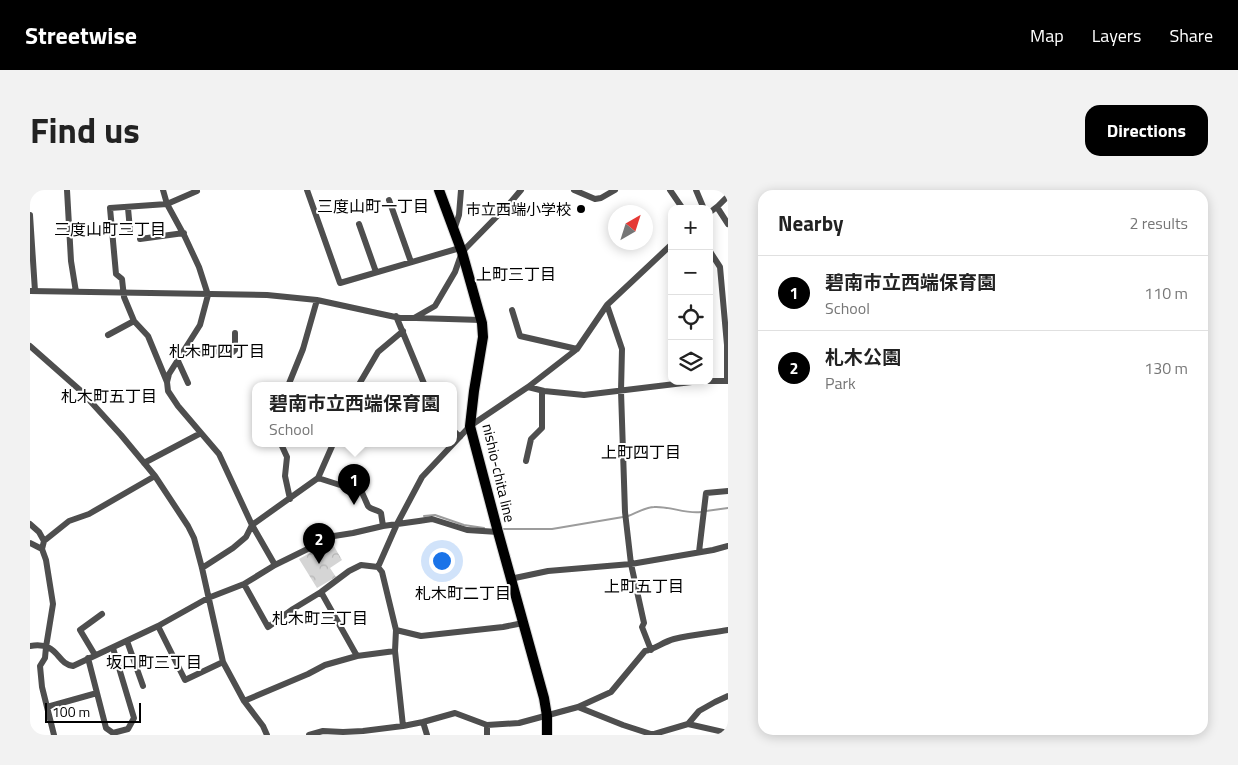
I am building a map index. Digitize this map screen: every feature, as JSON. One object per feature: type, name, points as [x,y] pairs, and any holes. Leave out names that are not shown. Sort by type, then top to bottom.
[{"type":"main road","name":"nishio-chita line","points":[[439,190],[461,250],[481,320],[483,337],[470,426],[510,579],[544,698],[547,716],[547,735]]},
{"type":"street","points":[[67,190],[71,261],[76,292]]},
{"type":"street","points":[[163,190],[167,204],[184,234],[199,267],[208,295],[200,325],[178,360],[167,382]]},
{"type":"street","points":[[307,190],[340,283],[411,262],[461,250],[521,190]]},
{"type":"street","points":[[454,230],[459,214],[461,190]]},
{"type":"street","points":[[574,190],[595,199],[601,198],[615,190]]},
{"type":"street","points":[[670,190],[680,205]]},
{"type":"street","points":[[696,190],[702,205]]},
{"type":"street","points":[[197,191],[167,204],[110,208],[116,274],[122,280],[124,297],[134,321],[148,336],[167,382],[168,391],[178,406],[219,454],[252,525],[275,566]]},
{"type":"street","points":[[713,210],[728,196]]},
{"type":"street","points":[[389,200],[411,262]]},
{"type":"street","points":[[717,207],[728,224]]},
{"type":"street","points":[[128,208],[130,230]]},
{"type":"street","points":[[30,215],[33,291],[267,295],[318,300],[400,318],[481,320]]},
{"type":"street","points":[[359,224],[376,272]]},
{"type":"street","points":[[140,239],[184,234]]},
{"type":"street","points":[[457,440],[470,426],[528,387],[577,349],[607,305],[668,248]]},
{"type":"street","points":[[414,318],[435,306],[455,272],[461,250]]},
{"type":"street","points":[[713,256],[720,267],[727,339],[727,381],[713,381]]},
{"type":"street","points":[[290,382],[303,349],[318,300]]},
{"type":"street","points":[[607,305],[622,349],[621,391],[625,512],[631,564],[644,623],[642,627],[651,650]]},
{"type":"street","points":[[512,310],[520,336],[577,349]]},
{"type":"street","points":[[396,316],[423,382]]},
{"type":"street","points":[[108,335],[134,321]]},
{"type":"street","points":[[360,382],[378,352],[402,331]]},
{"type":"street","points":[[185,350],[233,352],[235,350],[235,333]]},
{"type":"street","points":[[30,346],[81,391],[121,435],[155,476],[188,526],[194,538],[202,568],[223,662],[244,701],[263,726],[267,735]]},
{"type":"street","points":[[178,360],[188,383]]},
{"type":"street","points":[[528,387],[542,391],[584,395],[668,385]]},
{"type":"street","points":[[526,462],[531,439],[542,428],[542,391]]},
{"type":"street","points":[[144,463],[201,432]]},
{"type":"street","points":[[457,434],[460,437]]},
{"type":"street","points":[[282,447],[287,457],[285,476],[290,499]]},
{"type":"street","points":[[202,568],[233,548],[246,536],[252,525],[318,478],[332,447]]},
{"type":"street","points":[[378,567],[397,524],[422,477],[450,447]]},
{"type":"street","points":[[54,735],[42,687],[40,666],[45,658],[53,604],[46,560],[42,549],[44,541],[68,521],[89,514],[155,476]]},
{"type":"street","points":[[318,478],[340,485],[356,479],[370,509],[381,513],[383,526]]},
{"type":"street","points":[[699,552],[706,493],[728,492]]},
{"type":"street","points":[[30,646],[40,644],[52,649],[70,666],[73,666],[158,626],[208,598],[244,584],[334,536],[432,519],[467,530],[498,532]]},
{"type":"street","points":[[30,524],[39,532],[44,541]]},
{"type":"street","points":[[30,543],[42,549]]},
{"type":"street","points":[[510,579],[548,571],[631,564],[728,546]]},
{"type":"street","points":[[244,584],[268,627],[349,571],[361,565],[378,567],[382,572],[396,630],[395,651],[403,726]]},
{"type":"street","points":[[321,592],[358,656]]},
{"type":"street","points":[[95,655],[80,630],[102,614]]},
{"type":"street","points":[[396,630],[421,636],[523,623]]},
{"type":"street","points":[[158,626],[185,680],[223,662]]},
{"type":"street","points":[[309,735],[364,733],[423,722],[455,712],[487,725],[519,723],[547,716],[578,707],[611,692],[645,651],[675,639],[728,630]]},
{"type":"street","points":[[127,641],[143,686]]},
{"type":"street","points":[[88,658],[106,728],[113,733],[128,729],[134,718],[113,648]]},
{"type":"street","points":[[244,701],[325,665],[358,656],[395,651]]},
{"type":"street","points":[[47,707],[97,693]]},
{"type":"street","points":[[578,707],[653,735],[688,724],[700,711],[728,696]]},
{"type":"street","points":[[423,722],[427,735]]},
{"type":"street","points":[[688,724],[728,733]]},
{"type":"street","points":[[487,725],[487,735]]},
{"type":"green space","points":[[331,541],[342,560],[330,568],[336,577],[317,588],[299,559]]},
{"type":"waterway","points":[[628,516],[651,507],[701,512]]},
{"type":"waterway","points":[[706,511],[728,508]]},
{"type":"waterway","points":[[424,516],[435,515],[464,525],[484,528]]},
{"type":"waterway","points":[[502,529],[552,529],[623,517]]},
{"type":"place","name":"市立西端小学校","points":[[581,209]]},
{"type":"place","name":"碧南市立西端保育園","points":[[354,505]]},
{"type":"place","name":"札木公園","points":[[319,564]]},
{"type":"district","name":"三度山町一丁目","points":[[373,206]]},
{"type":"district","name":"三度山町三丁目","points":[[110,229]]},
{"type":"district","name":"上町三丁目","points":[[516,274]]},
{"type":"district","name":"札木町四丁目","points":[[217,351]]},
{"type":"district","name":"札木町五丁目","points":[[109,396]]},
{"type":"district","name":"上町四丁目","points":[[641,452]]},
{"type":"district","name":"上町五丁目","points":[[644,586]]},
{"type":"district","name":"札木町二丁目","points":[[463,593]]},
{"type":"district","name":"札木町三丁目","points":[[320,618]]},
{"type":"district","name":"坂口町三丁目","points":[[154,662]]}]
